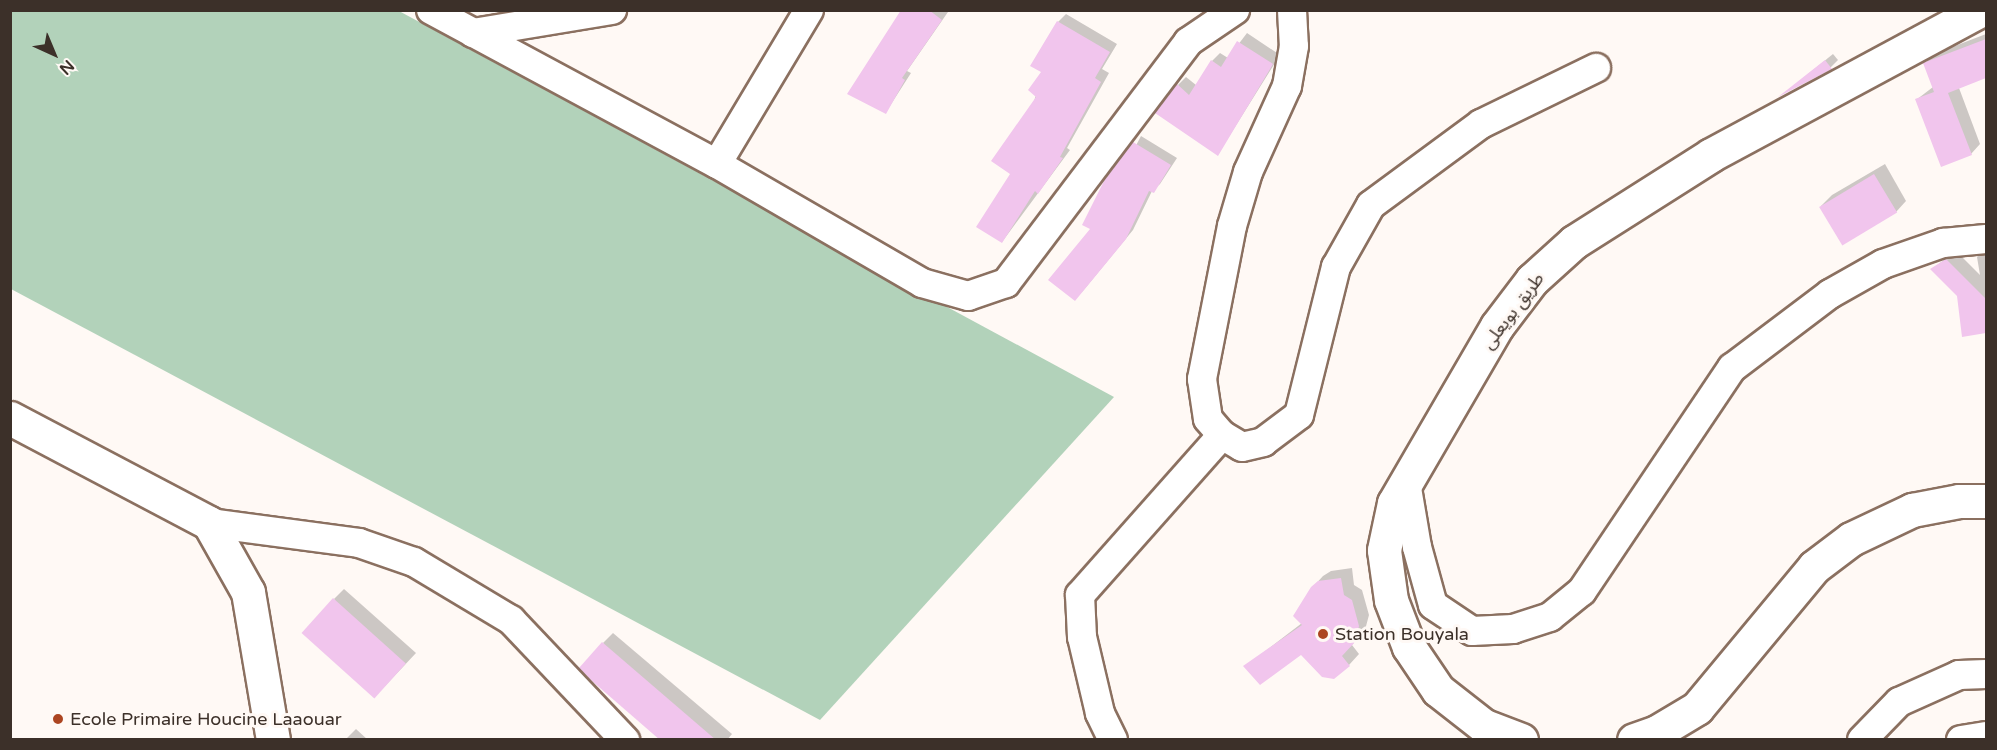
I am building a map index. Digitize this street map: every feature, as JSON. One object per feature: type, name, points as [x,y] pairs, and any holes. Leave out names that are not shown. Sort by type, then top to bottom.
[{"type":"main road","name":"طريق بويعلى","points":[[1521,740],[1484,726],[1438,690],[1409,647],[1391,600],[1384,550],[1394,503],[1497,326],[1532,280],[1574,242],[1711,155],[1980,10]]},
{"type":"main road","points":[[10,417],[209,523],[248,592],[273,740]]},
{"type":"main road","points":[[1634,740],[1657,732],[1697,708],[1814,567],[1851,539],[1912,510],[1959,501],[1986,501]]},
{"type":"street","points":[[431,10],[717,164],[922,283],[968,296],[1006,283],[1188,42],[1235,10]]},
{"type":"street","points":[[473,33],[612,10]]},
{"type":"street","points":[[717,164],[809,10]]},
{"type":"street","points":[[1292,10],[1294,46],[1287,86],[1248,172],[1232,226],[1202,379],[1208,419],[1222,435],[1242,447],[1263,442],[1299,415],[1336,267],[1371,205],[1481,124],[1596,68]]},
{"type":"street","points":[[1406,482],[1417,548],[1433,605],[1472,631],[1513,629],[1550,617],[1582,591],[1732,368],[1830,294],[1883,264],[1943,243],[1986,239]]},
{"type":"street","points":[[1113,740],[1100,713],[1082,637],[1080,595],[1222,435]]},
{"type":"street","points":[[209,523],[359,543],[414,562],[511,620],[625,740]]},
{"type":"street","points":[[1862,740],[1899,702],[1959,675],[1986,674]]},
{"type":"street","points":[[1961,740],[1986,736]]},
{"type":"green space","points":[[10,11],[399,11],[1114,397],[820,720],[11,289]]},
{"type":"building","points":[[901,10],[929,10],[942,20],[902,78],[905,80],[886,114],[847,94]]},
{"type":"building","points":[[1057,21],[1110,52],[1095,78],[1101,82],[1060,157],[1063,158],[1038,194],[1035,191],[1002,243],[976,227],[1010,174],[991,161],[1036,97],[1028,90],[1041,72],[1030,66]]},
{"type":"building","points":[[1986,39],[1986,78],[1948,93],[1972,155],[1941,167],[1915,99],[1934,92],[1923,63]]},
{"type":"building","points":[[1237,41],[1273,64],[1218,156],[1155,113],[1177,84],[1189,95],[1211,60],[1221,67]]},
{"type":"building","points":[[1825,60],[1832,69],[1778,97]]},
{"type":"building","points":[[1133,142],[1171,165],[1154,193],[1149,191],[1126,239],[1075,301],[1048,280],[1090,229],[1082,225],[1104,181]]},
{"type":"building","points":[[1874,174],[1897,213],[1842,246],[1819,207]]},
{"type":"building","points":[[1946,259],[1986,299],[1986,333],[1962,337],[1957,296],[1930,269]]},
{"type":"building","name":"Station Bouyala","points":[[1341,578],[1344,595],[1352,600],[1359,626],[1355,642],[1342,656],[1350,666],[1334,679],[1322,677],[1301,655],[1260,685],[1243,666],[1302,625],[1293,616],[1311,587],[1318,581]]},
{"type":"building","points":[[333,598],[406,664],[374,699],[302,633]]},
{"type":"building","points":[[602,642],[716,740],[660,740],[579,668]]},
{"type":"place","name":"Station Bouyala","points":[[1323,634]]},
{"type":"place","name":"Ecole Primaire Houcine Laaouar","points":[[58,719]]}]
